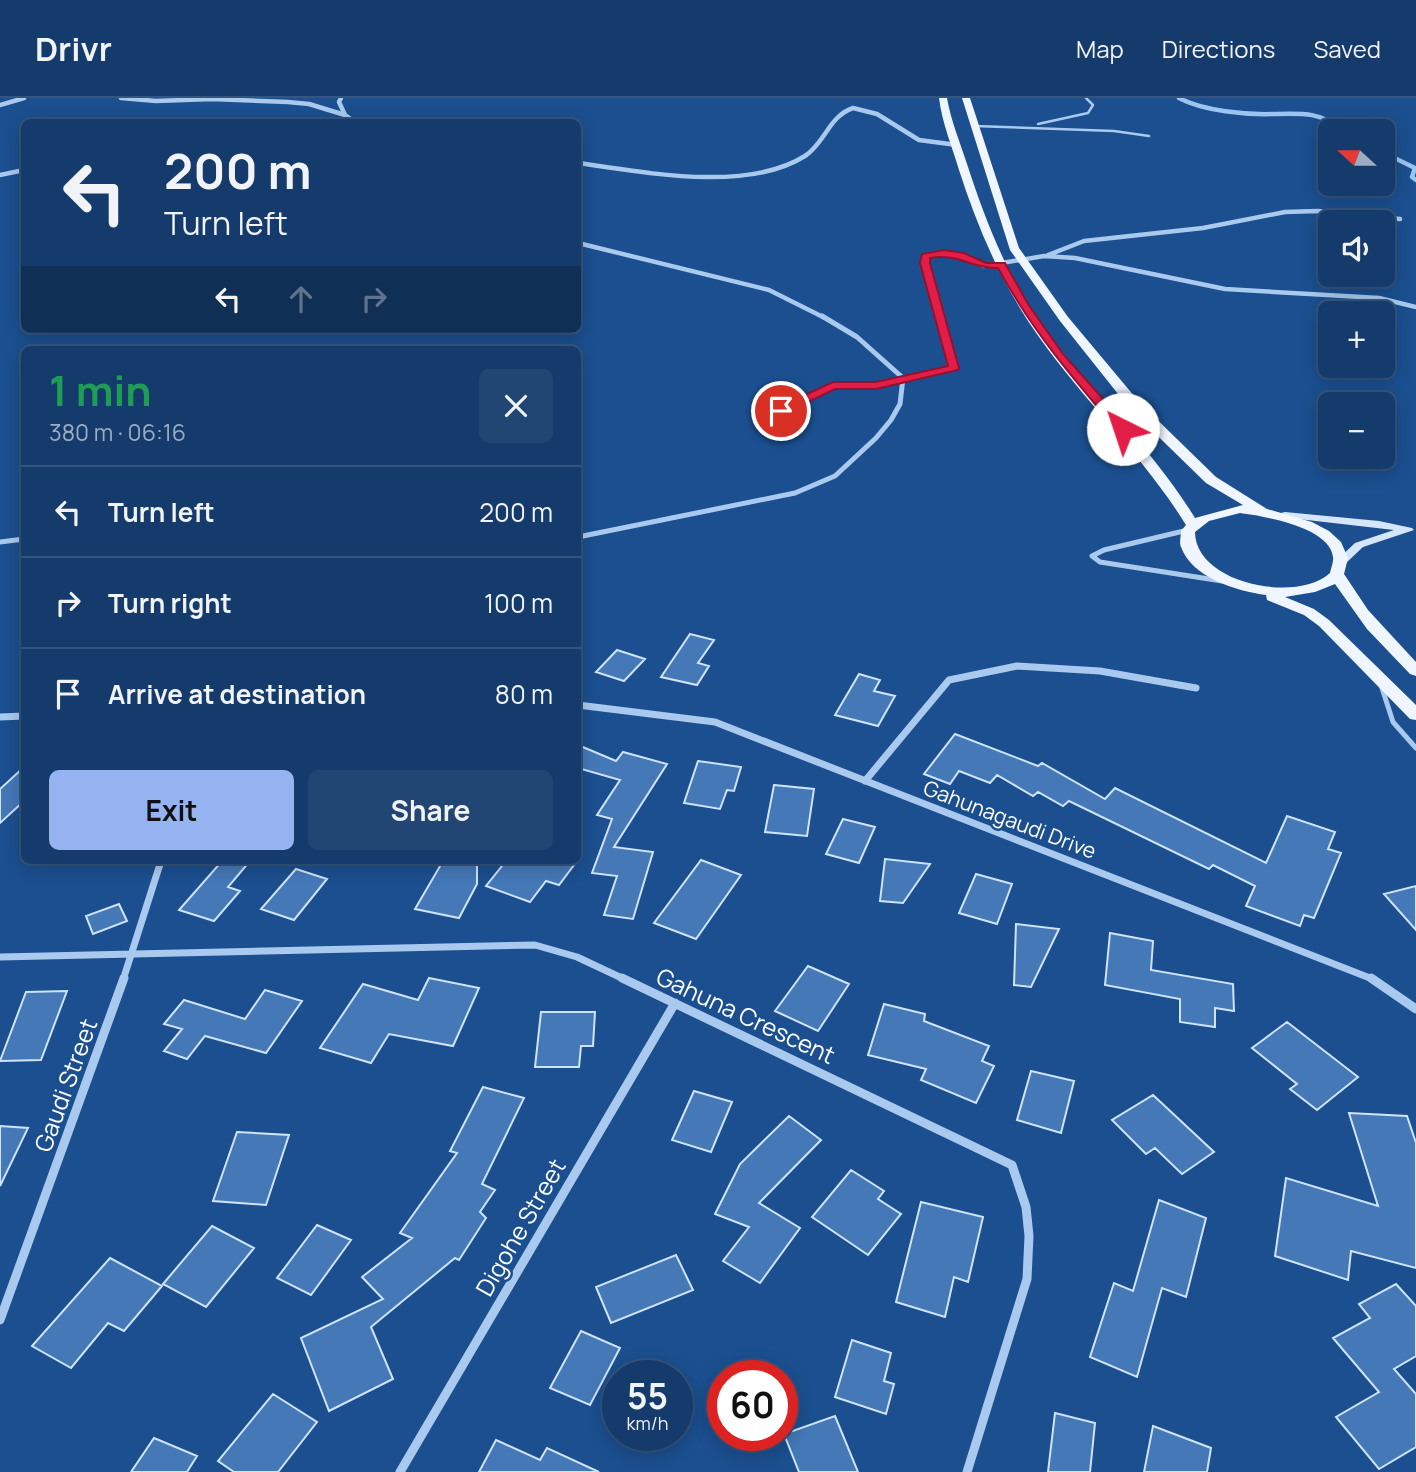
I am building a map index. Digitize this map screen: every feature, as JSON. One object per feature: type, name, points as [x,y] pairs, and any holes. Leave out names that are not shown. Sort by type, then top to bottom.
[{"type":"main road","points":[[943,98],[976,209],[1001,265],[1023,304],[1059,356],[1155,466],[1191,527]]},
{"type":"main road","points":[[967,98],[1014,248],[1063,319],[1135,406],[1211,480],[1261,510]]},
{"type":"main road","points":[[1412,529],[1261,510],[1221,512],[1205,517],[1191,527],[1186,540],[1196,562],[1226,581],[1309,612],[1324,623],[1416,715]]},
{"type":"main road","points":[[1285,515],[1307,524],[1325,536],[1337,549],[1339,568],[1351,601],[1373,628],[1416,671]]},
{"type":"main road","points":[[1251,589],[1278,593],[1303,591],[1324,585],[1359,545],[1412,529]]},
{"type":"street","points":[[0,105],[24,98]]},
{"type":"street","points":[[121,98],[156,101],[212,99],[288,102],[309,104],[351,119]]},
{"type":"street","points":[[341,98],[339,102],[345,115]]},
{"type":"street","points":[[857,98],[861,108]]},
{"type":"street","points":[[581,163],[702,176],[786,166],[807,155],[840,113],[850,108],[872,111],[912,137],[957,145]]},
{"type":"street","points":[[0,175],[21,171]]},
{"type":"street","points":[[902,378],[954,368],[925,263],[926,256],[944,253],[961,255],[984,266],[1001,265],[1044,256],[1084,241],[1203,228],[1285,212],[1318,211],[1400,219]]},
{"type":"street","points":[[581,244],[769,290],[806,306],[857,337],[902,378],[901,404],[891,420],[876,438],[835,476],[796,493],[581,536]]},
{"type":"street","points":[[1044,256],[1105,262],[1225,289],[1379,298],[1416,307]]},
{"type":"street","points":[[1191,527],[1104,550],[1093,556],[1100,562],[1226,581]]},
{"type":"street","points":[[0,542],[21,539]]},
{"type":"street","points":[[865,781],[949,680],[1017,666],[1100,671],[1196,688]]},
{"type":"street","name":"Gahunagaudi Drive","points":[[581,705],[715,722],[1373,979],[1416,1009]]},
{"type":"street","points":[[0,717],[21,716]]},
{"type":"street","name":"Gaudi Street","points":[[0,1320],[133,953],[161,864]]},
{"type":"street","name":"Gahuna Crescent","points":[[0,957],[535,945],[577,957],[991,1153],[1012,1165],[1026,1207],[1029,1236],[1027,1279],[967,1472]]},
{"type":"street","name":"Digohe Street","points":[[400,1472],[675,1003]]},
{"type":"lane","points":[[1028,126],[1088,113],[1093,105],[1086,98]]},
{"type":"lane","points":[[975,126],[1123,129],[1149,136]]},
{"type":"lane","points":[[781,411],[833,386],[876,386],[902,378]]},
{"type":"lane","points":[[1379,679],[1393,722],[1416,748]]},
{"type":"building","points":[[690,634],[714,640],[698,663],[709,666],[697,685],[661,677]]},
{"type":"building","points":[[617,650],[645,659],[624,681],[596,672]]},
{"type":"building","points":[[859,674],[880,680],[874,691],[895,696],[878,726],[835,715]]},
{"type":"building","points":[[955,734],[1038,766],[1042,763],[1105,799],[1115,788],[1266,863],[1287,816],[1335,832],[1328,849],[1341,853],[1314,918],[1304,915],[1300,926],[1246,906],[1255,886],[1213,865],[1209,869],[1069,801],[1063,806],[1038,792],[1033,796],[997,775],[990,783],[959,771],[950,784],[924,774]]},
{"type":"building","points":[[581,746],[616,761],[623,752],[667,764],[614,847],[653,852],[633,919],[604,915],[617,876],[592,873],[612,819],[597,815],[620,780],[581,769]]},
{"type":"building","points":[[698,761],[741,767],[734,791],[727,790],[720,809],[684,803]]},
{"type":"building","points":[[21,770],[21,804],[0,823],[0,789]]},
{"type":"building","points":[[774,785],[814,789],[807,836],[765,832]]},
{"type":"building","points":[[843,819],[875,827],[859,863],[826,854]]},
{"type":"building","points":[[885,859],[930,864],[903,903],[880,901]]},
{"type":"building","points":[[701,860],[741,875],[696,939],[654,923]]},
{"type":"building","points":[[219,864],[247,864],[228,887],[240,891],[214,921],[179,910]]},
{"type":"building","points":[[441,864],[477,864],[477,884],[459,918],[415,909]]},
{"type":"building","points":[[504,864],[575,864],[559,885],[546,881],[530,902],[486,886]]},
{"type":"building","points":[[296,869],[327,879],[294,920],[261,909]]},
{"type":"building","points":[[976,874],[1012,884],[997,924],[959,913]]},
{"type":"building","points":[[1416,886],[1416,930],[1384,894]]},
{"type":"building","points":[[119,904],[127,921],[93,934],[86,916]]},
{"type":"building","points":[[1016,924],[1059,929],[1031,987],[1014,985]]},
{"type":"building","points":[[1110,933],[1153,941],[1151,970],[1233,984],[1234,1011],[1215,1008],[1215,1027],[1180,1022],[1180,999],[1105,985]]},
{"type":"building","points":[[808,966],[849,984],[818,1031],[775,1011]]},
{"type":"building","points":[[429,978],[479,988],[453,1046],[389,1034],[371,1063],[320,1048],[363,984],[418,1000]]},
{"type":"building","points":[[265,990],[302,1001],[266,1053],[205,1036],[187,1059],[164,1051],[182,1029],[164,1024],[184,1000],[245,1019]]},
{"type":"building","points":[[67,991],[41,1060],[0,1061],[26,992]]},
{"type":"building","points":[[884,1004],[925,1014],[924,1021],[989,1046],[982,1061],[994,1066],[976,1103],[921,1080],[926,1069],[868,1055]]},
{"type":"building","points":[[541,1012],[595,1012],[593,1046],[581,1046],[579,1067],[535,1067]]},
{"type":"building","points":[[1287,1022],[1358,1077],[1317,1110],[1290,1089],[1297,1084],[1252,1048]]},
{"type":"building","points":[[1031,1071],[1074,1081],[1061,1133],[1017,1120]]},
{"type":"building","points":[[483,1087],[524,1098],[482,1184],[495,1190],[480,1212],[486,1218],[459,1260],[455,1258],[371,1327],[393,1379],[329,1411],[301,1338],[383,1299],[362,1277],[412,1238],[400,1233],[457,1153],[450,1151]]},
{"type":"building","points":[[694,1091],[732,1102],[711,1152],[672,1140]]},
{"type":"building","points":[[1153,1095],[1214,1152],[1182,1174],[1155,1148],[1146,1154],[1112,1120]]},
{"type":"building","points":[[1349,1113],[1407,1116],[1416,1143],[1416,1268],[1351,1251],[1348,1280],[1275,1256],[1286,1178],[1378,1206]]},
{"type":"building","points":[[789,1116],[821,1140],[759,1203],[800,1228],[760,1283],[723,1261],[749,1227],[715,1214],[740,1164]]},
{"type":"building","points":[[0,1126],[28,1128],[0,1186]]},
{"type":"building","points":[[237,1132],[289,1135],[266,1205],[213,1201]]},
{"type":"building","points":[[851,1170],[884,1191],[878,1199],[901,1214],[868,1255],[812,1217]]},
{"type":"building","points":[[1159,1200],[1206,1218],[1186,1297],[1162,1288],[1137,1377],[1090,1357],[1114,1283],[1133,1291]]},
{"type":"building","points":[[921,1202],[983,1217],[968,1282],[954,1277],[945,1317],[896,1302]]},
{"type":"building","points":[[317,1225],[351,1240],[311,1295],[277,1278]]},
{"type":"building","points":[[212,1226],[254,1248],[206,1307],[163,1284]]},
{"type":"building","points":[[676,1255],[693,1290],[611,1323],[596,1287]]},
{"type":"building","points":[[110,1258],[162,1286],[124,1331],[108,1323],[71,1368],[32,1346]]},
{"type":"building","points":[[1396,1284],[1416,1306],[1416,1356],[1394,1369],[1416,1394],[1416,1447],[1379,1469],[1336,1417],[1379,1392],[1333,1338],[1370,1318],[1359,1304]]},
{"type":"building","points":[[581,1331],[620,1348],[614,1360],[602,1360],[602,1382],[590,1405],[550,1388]]},
{"type":"building","points":[[852,1340],[891,1353],[884,1381],[894,1384],[886,1414],[835,1397]]},
{"type":"building","points":[[273,1394],[317,1422],[278,1472],[234,1472],[218,1461]]},
{"type":"building","points":[[1055,1413],[1095,1423],[1090,1472],[1048,1472]]},
{"type":"building","points":[[835,1416],[858,1472],[799,1472],[791,1451],[798,1451],[798,1429]]},
{"type":"building","points":[[1153,1426],[1211,1448],[1207,1472],[1144,1472]]},
{"type":"building","points":[[154,1438],[197,1456],[187,1472],[131,1472]]},
{"type":"building","points":[[496,1440],[540,1460],[547,1448],[599,1472],[479,1472]]},
{"type":"waterway","points":[[1179,98],[1225,111],[1311,115],[1325,119]]},
{"type":"waterway","points":[[1395,158],[1415,168],[1412,177],[1416,180]]},
{"type":"route","points":[[781,411],[833,386],[876,386],[954,368],[925,263],[926,256],[944,253],[961,255],[984,266],[1001,265],[1023,304],[1059,356],[1123,429]]}]
